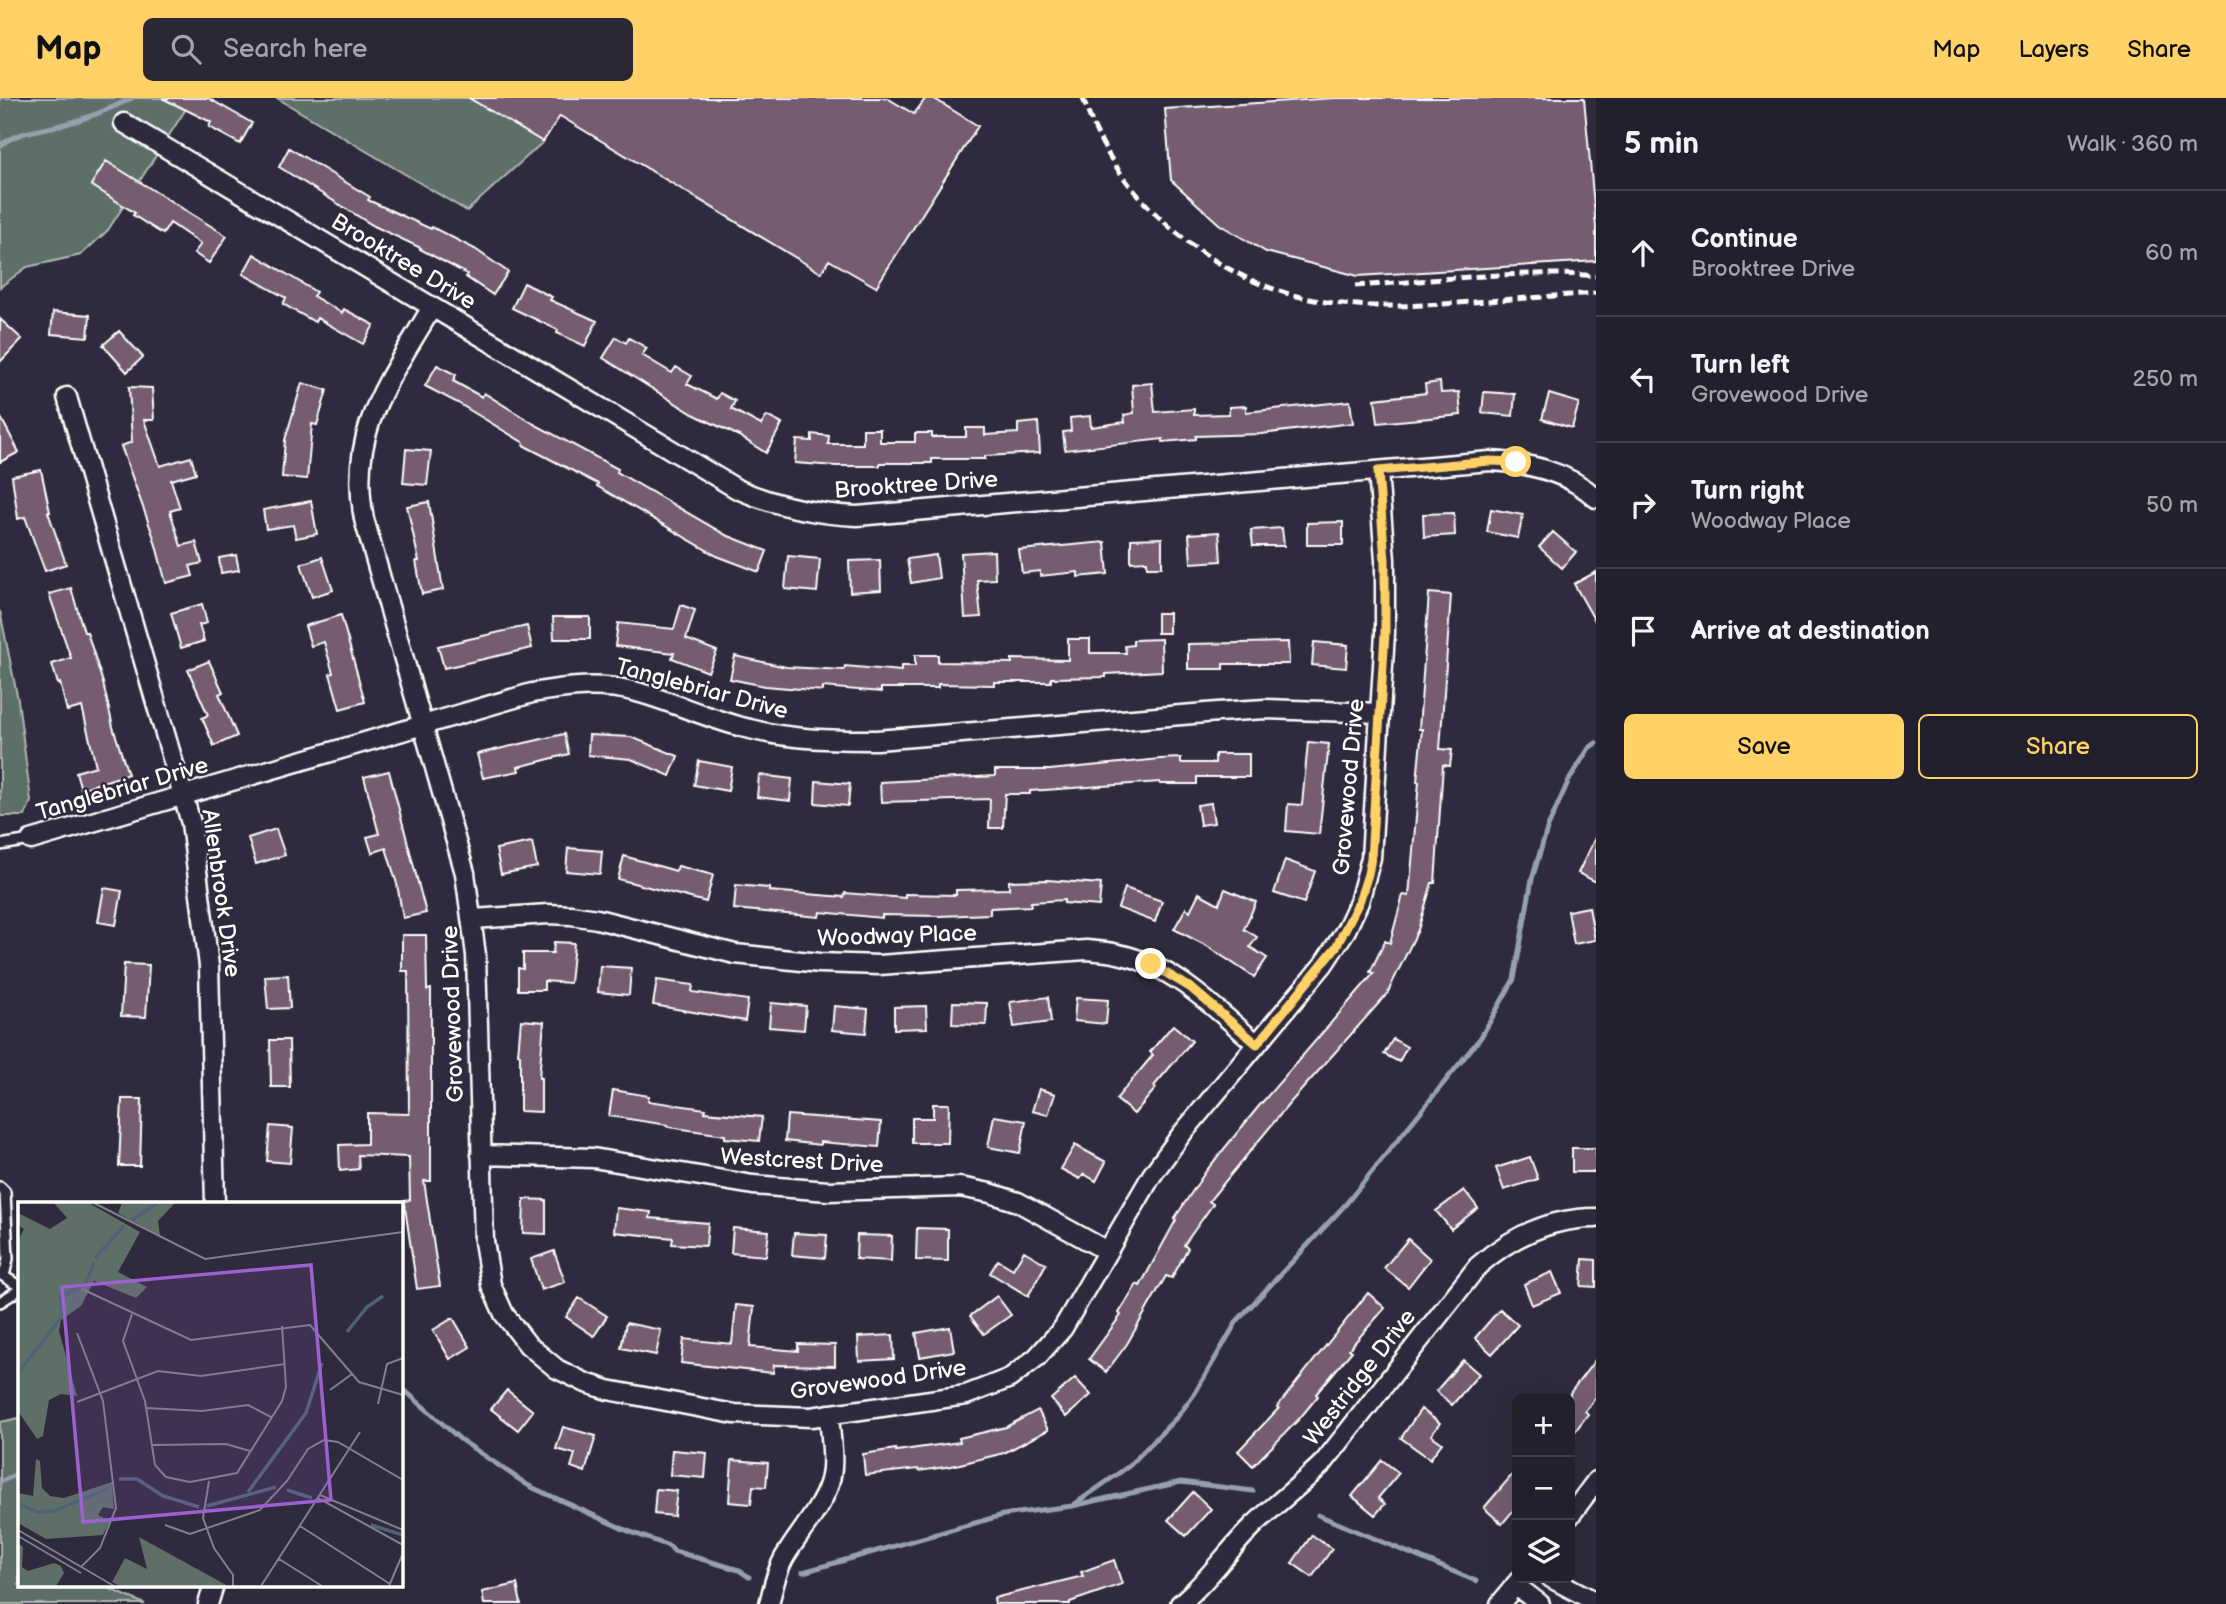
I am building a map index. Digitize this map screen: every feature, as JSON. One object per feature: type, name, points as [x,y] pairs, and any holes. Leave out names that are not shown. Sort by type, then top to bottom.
[{"type":"street","name":"Brooktree Drive","points":[[124,123],[737,489],[795,510],[856,516],[1490,461],[1516,462],[1562,476],[1596,498]]},
{"type":"street","name":"Grovewood Drive","points":[[432,307],[375,404],[364,435],[359,476],[364,519],[458,842],[473,919],[484,1241],[491,1284],[504,1314],[542,1359],[586,1383],[706,1410],[769,1417],[830,1414],[966,1395],[1010,1378],[1037,1357],[1055,1338],[1152,1175],[1181,1135],[1330,956],[1359,902],[1371,858],[1385,633],[1385,560],[1378,471]]},
{"type":"street","name":"Allenbrook Drive","points":[[67,397],[183,795],[195,847],[209,966],[215,1202]]},
{"type":"street","name":"Tanglebriar Drive","points":[[31,840],[532,693],[564,687],[598,686],[633,691],[751,730],[794,738],[835,740],[877,740],[1253,710],[1380,713]]},
{"type":"street","name":"Woodway Place","points":[[473,919],[571,915],[597,919],[735,954],[820,963],[879,965],[1086,950],[1119,954],[1151,964],[1171,974],[1257,1044]]},
{"type":"street","name":"Westcrest Drive","points":[[481,1155],[593,1158],[753,1185],[828,1191],[960,1187],[1018,1202],[1107,1251]]},
{"type":"street","name":"Westridge Drive","points":[[1180,1604],[1204,1583],[1256,1523],[1324,1462],[1478,1266],[1495,1251],[1542,1226],[1561,1221],[1596,1218]]},
{"type":"street","points":[[769,1604],[783,1560],[829,1485],[832,1468],[830,1414]]},
{"type":"street","points":[[1575,1509],[1596,1481]]},
{"type":"street","points":[[1500,1604],[1517,1583]]},
{"type":"street","points":[[1519,1583],[1540,1604]]},
{"type":"street","points":[[1560,1583],[1596,1602]]},
{"type":"street","points":[[208,1604],[214,1586]]},
{"type":"lane","points":[[0,845],[31,840]]},
{"type":"lane","points":[[0,1188],[5,1192],[8,1259],[2,1275],[18,1287]]},
{"type":"lane","points":[[0,1302],[18,1289]]},
{"type":"green space","points":[[0,98],[193,98],[108,230],[81,255],[27,267],[0,287]]},
{"type":"green space","points":[[277,98],[469,98],[543,142],[467,211]]},
{"type":"green space","points":[[0,611],[18,700],[31,801],[25,816],[0,816]]},
{"type":"green space","points":[[18,1418],[18,1586],[103,1586],[145,1604],[0,1604],[0,1422]]},
{"type":"building","points":[[162,98],[208,98],[252,123],[240,144],[209,127],[211,122]]},
{"type":"building","points":[[469,98],[887,98],[914,114],[926,98],[933,98],[978,126],[876,287],[829,260],[821,273],[560,116],[543,142]]},
{"type":"building","points":[[1334,98],[1584,98],[1596,227],[1596,261],[1358,276],[1266,252],[1219,224],[1171,180],[1165,109]]},
{"type":"building","points":[[289,148],[370,197],[368,200],[475,249],[508,272],[493,295],[466,277],[467,274],[374,226],[279,167]]},
{"type":"building","points":[[106,161],[227,236],[209,263],[194,253],[201,244],[170,223],[163,234],[91,185]]},
{"type":"building","points":[[254,254],[316,292],[313,296],[342,313],[344,309],[374,325],[363,344],[317,318],[315,322],[283,304],[286,298],[243,274]]},
{"type":"building","points":[[524,283],[552,297],[550,300],[597,321],[585,346],[512,308]]},
{"type":"building","points":[[53,312],[90,315],[88,337],[51,334]]},
{"type":"building","points":[[0,319],[22,339],[0,362]]},
{"type":"building","points":[[119,331],[143,357],[127,372],[103,345]]},
{"type":"building","points":[[616,337],[626,343],[629,338],[647,348],[642,355],[672,373],[676,367],[692,376],[687,384],[717,399],[720,393],[735,401],[731,409],[761,425],[767,416],[782,424],[766,453],[739,436],[693,414],[603,358]]},
{"type":"building","points":[[437,365],[456,375],[453,381],[482,397],[484,393],[534,424],[618,469],[617,472],[726,535],[767,551],[759,572],[717,556],[597,486],[598,484],[523,445],[524,443],[458,403],[425,386]]},
{"type":"building","points":[[1440,382],[1441,393],[1459,392],[1461,415],[1378,423],[1375,399],[1426,393],[1425,384]]},
{"type":"building","points":[[302,383],[327,390],[317,425],[312,424],[307,479],[282,477],[285,440]]},
{"type":"building","points":[[1152,383],[1155,412],[1194,409],[1194,415],[1229,414],[1229,407],[1246,406],[1246,412],[1350,401],[1353,423],[1261,434],[1196,436],[1196,439],[1163,442],[1163,439],[1065,450],[1063,432],[1071,431],[1070,418],[1090,416],[1091,427],[1125,422],[1124,415],[1134,413],[1132,385]]},
{"type":"building","points":[[129,387],[152,388],[154,420],[144,420],[160,466],[191,457],[196,473],[171,480],[180,508],[170,511],[181,546],[196,542],[202,563],[190,566],[193,576],[166,583],[154,538],[121,446],[132,442]]},
{"type":"building","points":[[1484,392],[1515,394],[1513,416],[1482,413]]},
{"type":"building","points":[[1549,394],[1579,403],[1572,428],[1542,419]]},
{"type":"building","points":[[0,416],[19,452],[0,462]]},
{"type":"building","points":[[1038,422],[1040,453],[985,456],[985,459],[932,459],[932,463],[880,463],[880,466],[795,463],[797,440],[812,441],[812,434],[829,436],[828,444],[863,444],[863,429],[880,429],[880,442],[915,442],[915,433],[932,433],[932,437],[966,437],[966,428],[985,428],[985,435],[1018,433],[1018,424]]},
{"type":"building","points":[[406,449],[431,451],[427,485],[403,483]]},
{"type":"building","points":[[41,470],[48,512],[66,564],[45,571],[25,517],[18,519],[12,476]]},
{"type":"building","points":[[311,501],[317,534],[296,538],[293,525],[266,529],[263,510]]},
{"type":"building","points":[[429,502],[443,590],[422,594],[416,561],[419,561],[407,506]]},
{"type":"building","points":[[1491,509],[1523,515],[1518,538],[1487,532]]},
{"type":"building","points":[[1454,513],[1455,535],[1424,537],[1423,514]]},
{"type":"building","points":[[1343,522],[1343,545],[1307,545],[1307,523]]},
{"type":"building","points":[[1282,528],[1284,546],[1253,546],[1251,530]]},
{"type":"building","points":[[1219,532],[1221,561],[1191,563],[1189,534]]},
{"type":"building","points":[[1553,532],[1576,552],[1562,568],[1539,547]]},
{"type":"building","points":[[1162,538],[1162,567],[1147,567],[1147,561],[1131,562],[1131,539]]},
{"type":"building","points":[[1105,542],[1108,574],[1078,577],[1078,572],[1040,576],[1040,571],[1022,573],[1019,550]]},
{"type":"building","points":[[994,551],[995,579],[977,580],[981,617],[965,618],[961,553]]},
{"type":"building","points":[[236,555],[239,570],[221,573],[219,558]]},
{"type":"building","points":[[936,555],[939,578],[911,583],[907,559]]},
{"type":"building","points":[[788,556],[820,559],[817,592],[785,589]]},
{"type":"building","points":[[322,557],[333,590],[312,597],[301,564]]},
{"type":"building","points":[[880,560],[881,590],[850,592],[849,561]]},
{"type":"building","points":[[1596,572],[1596,623],[1574,584]]},
{"type":"building","points":[[71,588],[103,683],[128,774],[81,789],[76,772],[96,766],[82,707],[67,711],[52,664],[71,658],[49,594]]},
{"type":"building","points":[[1429,593],[1451,595],[1440,749],[1452,750],[1450,766],[1443,765],[1435,883],[1432,883],[1418,930],[1387,994],[1289,1104],[1209,1201],[1213,1204],[1184,1245],[1188,1248],[1172,1278],[1166,1276],[1127,1344],[1106,1372],[1089,1359],[1121,1315],[1119,1313],[1137,1284],[1140,1286],[1176,1220],[1174,1219],[1206,1171],[1374,973],[1370,972],[1385,941],[1390,943],[1403,895],[1409,896],[1419,782],[1422,729],[1419,729]]},
{"type":"building","points":[[202,604],[207,623],[199,625],[204,641],[181,648],[171,613]]},
{"type":"building","points":[[681,605],[695,610],[686,639],[717,651],[708,672],[672,658],[674,653],[615,646],[618,623],[674,629]]},
{"type":"building","points":[[1157,613],[1169,613],[1169,633],[1157,633]]},
{"type":"building","points":[[341,615],[365,702],[340,709],[324,642],[311,646],[305,626]]},
{"type":"building","points":[[553,617],[590,617],[590,639],[554,639]]},
{"type":"building","points":[[527,626],[532,648],[444,668],[438,646]]},
{"type":"building","points":[[1068,639],[1090,639],[1090,653],[1126,653],[1125,646],[1133,645],[1133,640],[1161,639],[1162,671],[1106,674],[1106,677],[1051,678],[1051,682],[881,688],[881,692],[823,687],[823,691],[765,686],[730,679],[735,656],[786,667],[844,670],[845,666],[901,671],[901,666],[915,666],[915,655],[938,655],[938,662],[1012,663],[1012,659],[1068,660]]},
{"type":"building","points":[[1288,642],[1289,664],[1223,664],[1223,669],[1188,669],[1188,644]]},
{"type":"building","points":[[1314,642],[1348,645],[1346,668],[1312,665]]},
{"type":"building","points":[[209,661],[223,692],[219,694],[237,736],[214,746],[202,718],[208,715],[188,670]]},
{"type":"building","points":[[564,734],[569,754],[518,767],[519,771],[483,778],[477,754]]},
{"type":"building","points":[[589,735],[631,737],[678,756],[670,776],[631,759],[588,755]]},
{"type":"building","points":[[1308,742],[1329,744],[1319,834],[1286,831],[1288,804],[1302,805]]},
{"type":"building","points":[[1215,754],[1249,754],[1249,777],[1197,777],[1197,784],[1160,782],[1005,794],[1003,828],[989,828],[990,799],[881,802],[880,782],[995,776],[995,770],[1050,770],[1160,759],[1181,758],[1181,763],[1215,763]]},
{"type":"building","points":[[699,761],[732,767],[728,791],[694,785]]},
{"type":"building","points":[[389,771],[426,913],[403,918],[397,884],[386,848],[372,853],[367,837],[379,834],[364,777]]},
{"type":"building","points":[[759,775],[792,779],[790,801],[757,797]]},
{"type":"building","points":[[816,781],[850,784],[848,806],[815,803]]},
{"type":"building","points":[[1211,803],[1214,823],[1200,825],[1197,805]]},
{"type":"building","points":[[276,829],[285,855],[256,864],[248,838]]},
{"type":"building","points":[[1596,836],[1596,882],[1578,873]]},
{"type":"building","points":[[532,842],[537,867],[501,874],[496,849]]},
{"type":"building","points":[[568,848],[602,851],[600,874],[566,871]]},
{"type":"building","points":[[624,856],[676,871],[678,866],[713,875],[706,902],[618,879]]},
{"type":"building","points":[[1285,860],[1315,871],[1304,903],[1274,893]]},
{"type":"building","points":[[1047,880],[1101,884],[1099,906],[1064,903],[1064,900],[1031,902],[1031,906],[990,908],[990,914],[882,915],[882,918],[820,912],[819,917],[734,909],[736,885],[769,888],[769,891],[844,897],[845,893],[905,898],[905,894],[956,895],[956,890],[1009,889],[1009,881]]},
{"type":"building","points":[[104,888],[122,891],[116,925],[98,922]]},
{"type":"building","points":[[1125,888],[1162,901],[1155,922],[1118,908]]},
{"type":"building","points":[[1225,889],[1256,902],[1244,929],[1257,937],[1250,947],[1267,958],[1254,977],[1207,946],[1174,929],[1186,908],[1190,911],[1199,893],[1219,904]]},
{"type":"building","points":[[1589,907],[1595,940],[1574,944],[1568,911]]},
{"type":"building","points":[[402,935],[426,935],[427,990],[431,989],[431,1181],[424,1181],[440,1286],[417,1289],[404,1201],[410,1200],[409,1157],[358,1155],[359,1169],[340,1171],[339,1145],[367,1144],[367,1113],[409,1114],[408,971],[402,971]]},
{"type":"building","points":[[554,942],[574,943],[570,983],[544,981],[544,990],[518,990],[518,968],[523,969],[523,953],[553,953]]},
{"type":"building","points":[[124,964],[149,965],[146,1017],[121,1016]]},
{"type":"building","points":[[600,966],[631,968],[629,995],[598,992]]},
{"type":"building","points":[[288,975],[290,1008],[268,1009],[265,976]]},
{"type":"building","points":[[657,980],[693,985],[692,992],[748,1000],[745,1021],[653,1005]]},
{"type":"building","points":[[1048,997],[1051,1022],[1014,1027],[1010,1002]]},
{"type":"building","points":[[1076,998],[1108,1000],[1106,1024],[1074,1021]]},
{"type":"building","points":[[953,1002],[987,1003],[986,1025],[952,1024]]},
{"type":"building","points":[[771,1003],[806,1006],[804,1030],[769,1027]]},
{"type":"building","points":[[834,1006],[868,1009],[866,1033],[832,1030]]},
{"type":"building","points":[[926,1006],[927,1028],[894,1029],[894,1007]]},
{"type":"building","points":[[521,1020],[544,1022],[539,1078],[541,1112],[520,1111],[518,1054]]},
{"type":"building","points":[[1173,1025],[1192,1041],[1134,1114],[1116,1099],[1153,1055],[1150,1052]]},
{"type":"building","points":[[1393,1039],[1407,1047],[1399,1062],[1384,1054]]},
{"type":"building","points":[[270,1040],[289,1040],[290,1087],[271,1087]]},
{"type":"building","points":[[1039,1089],[1055,1094],[1048,1115],[1032,1111]]},
{"type":"building","points":[[613,1090],[649,1096],[648,1101],[706,1109],[705,1112],[762,1117],[759,1141],[725,1138],[725,1135],[609,1116]]},
{"type":"building","points":[[122,1099],[142,1099],[140,1166],[119,1166]]},
{"type":"building","points":[[933,1104],[949,1104],[948,1143],[912,1143],[912,1118],[933,1118]]},
{"type":"building","points":[[787,1115],[881,1122],[879,1147],[785,1141]]},
{"type":"building","points":[[994,1116],[1026,1121],[1020,1153],[988,1147]]},
{"type":"building","points":[[270,1126],[293,1128],[290,1163],[267,1161]]},
{"type":"building","points":[[1075,1145],[1106,1162],[1096,1181],[1084,1174],[1080,1179],[1061,1169]]},
{"type":"building","points":[[1572,1148],[1596,1148],[1596,1172],[1572,1172]]},
{"type":"building","points":[[1530,1157],[1538,1179],[1504,1190],[1496,1168]]},
{"type":"building","points":[[1464,1190],[1478,1208],[1451,1229],[1436,1211]]},
{"type":"building","points":[[524,1199],[546,1200],[546,1234],[523,1233]]},
{"type":"building","points":[[616,1208],[651,1212],[650,1218],[708,1223],[706,1246],[672,1244],[673,1238],[614,1232]]},
{"type":"building","points":[[733,1228],[769,1231],[766,1256],[731,1253]]},
{"type":"building","points":[[917,1228],[948,1229],[948,1261],[916,1260]]},
{"type":"building","points":[[794,1233],[827,1235],[825,1258],[792,1255]]},
{"type":"building","points":[[857,1235],[892,1236],[891,1261],[856,1259]]},
{"type":"building","points":[[1408,1239],[1430,1259],[1408,1287],[1384,1268]]},
{"type":"building","points":[[554,1251],[565,1282],[541,1290],[531,1259]]},
{"type":"building","points":[[1024,1251],[1046,1264],[1028,1296],[990,1273],[998,1260],[1013,1269]]},
{"type":"building","points":[[1583,1259],[1596,1260],[1596,1287],[1581,1286]]},
{"type":"building","points":[[1552,1272],[1561,1293],[1532,1305],[1524,1284]]},
{"type":"building","points":[[1368,1293],[1385,1308],[1349,1349],[1352,1351],[1300,1418],[1253,1466],[1238,1451],[1279,1408],[1277,1407]]},
{"type":"building","points":[[997,1296],[1011,1315],[984,1334],[970,1316]]},
{"type":"building","points":[[579,1298],[607,1316],[594,1336],[566,1317]]},
{"type":"building","points":[[736,1305],[754,1307],[750,1347],[798,1351],[798,1344],[835,1345],[835,1366],[774,1365],[773,1373],[681,1363],[684,1339],[732,1344]]},
{"type":"building","points":[[1500,1309],[1518,1325],[1492,1354],[1475,1338]]},
{"type":"building","points":[[453,1318],[470,1347],[450,1359],[433,1330]]},
{"type":"building","points":[[626,1323],[661,1330],[656,1355],[621,1348]]},
{"type":"building","points":[[950,1327],[954,1351],[920,1357],[916,1333]]},
{"type":"building","points":[[893,1335],[894,1359],[859,1361],[858,1337]]},
{"type":"building","points":[[1596,1359],[1596,1397],[1575,1431],[1575,1394],[1570,1393]]},
{"type":"building","points":[[1463,1360],[1479,1374],[1452,1405],[1436,1391]]},
{"type":"building","points":[[1075,1378],[1091,1395],[1066,1417],[1051,1399]]},
{"type":"building","points":[[507,1390],[533,1411],[518,1430],[491,1409]]},
{"type":"building","points":[[1421,1409],[1440,1423],[1431,1435],[1442,1443],[1430,1459],[1401,1438]]},
{"type":"building","points":[[1038,1410],[1048,1430],[1004,1453],[952,1466],[865,1475],[863,1454],[960,1442],[959,1438],[1006,1427]]},
{"type":"building","points":[[563,1427],[596,1436],[585,1472],[571,1467],[575,1454],[556,1449]]},
{"type":"building","points":[[672,1450],[707,1453],[705,1478],[670,1475]]},
{"type":"building","points":[[732,1460],[768,1463],[766,1487],[753,1486],[751,1504],[729,1502]]},
{"type":"building","points":[[1382,1460],[1399,1473],[1378,1498],[1385,1504],[1375,1515],[1352,1496]]},
{"type":"building","points":[[1512,1475],[1512,1512],[1502,1524],[1484,1508]]},
{"type":"building","points":[[656,1489],[677,1491],[674,1516],[654,1514]]},
{"type":"building","points":[[1193,1492],[1211,1509],[1186,1536],[1168,1520]]},
{"type":"building","points":[[1312,1535],[1332,1549],[1312,1577],[1292,1563]]},
{"type":"building","points":[[1114,1560],[1122,1584],[1070,1604],[995,1604],[994,1598],[1083,1576],[1081,1572]]},
{"type":"building","points":[[517,1584],[521,1604],[484,1604],[482,1592]]},
{"type":"waterway","points":[[0,146],[15,137],[85,118],[132,98]]},
{"type":"waterway","points":[[1072,1506],[1129,1466],[1178,1416],[1195,1393],[1237,1321],[1345,1205],[1481,1037],[1514,979],[1532,879],[1547,829],[1568,782],[1589,748],[1596,743]]},
{"type":"waterway","points":[[402,1388],[461,1440],[529,1486],[628,1531],[669,1546],[674,1551],[739,1570],[749,1577]]},
{"type":"waterway","points":[[0,1482],[18,1473]]},
{"type":"waterway","points":[[803,1572],[1003,1515],[1072,1506],[1181,1482],[1253,1491]]},
{"type":"waterway","points":[[1318,1515],[1476,1581]]},
{"type":"railway","points":[[1083,98],[1096,131],[1114,163],[1148,206],[1205,254],[1239,274],[1274,289],[1315,300],[1383,306],[1451,304],[1596,293]]},
{"type":"railway","points":[[1355,286],[1476,276],[1596,276]]},
{"type":"route","points":[[1151,964],[1191,988],[1257,1044],[1323,965],[1346,930],[1359,902],[1371,858],[1385,633],[1385,560],[1378,471],[1490,461],[1516,462]]}]
